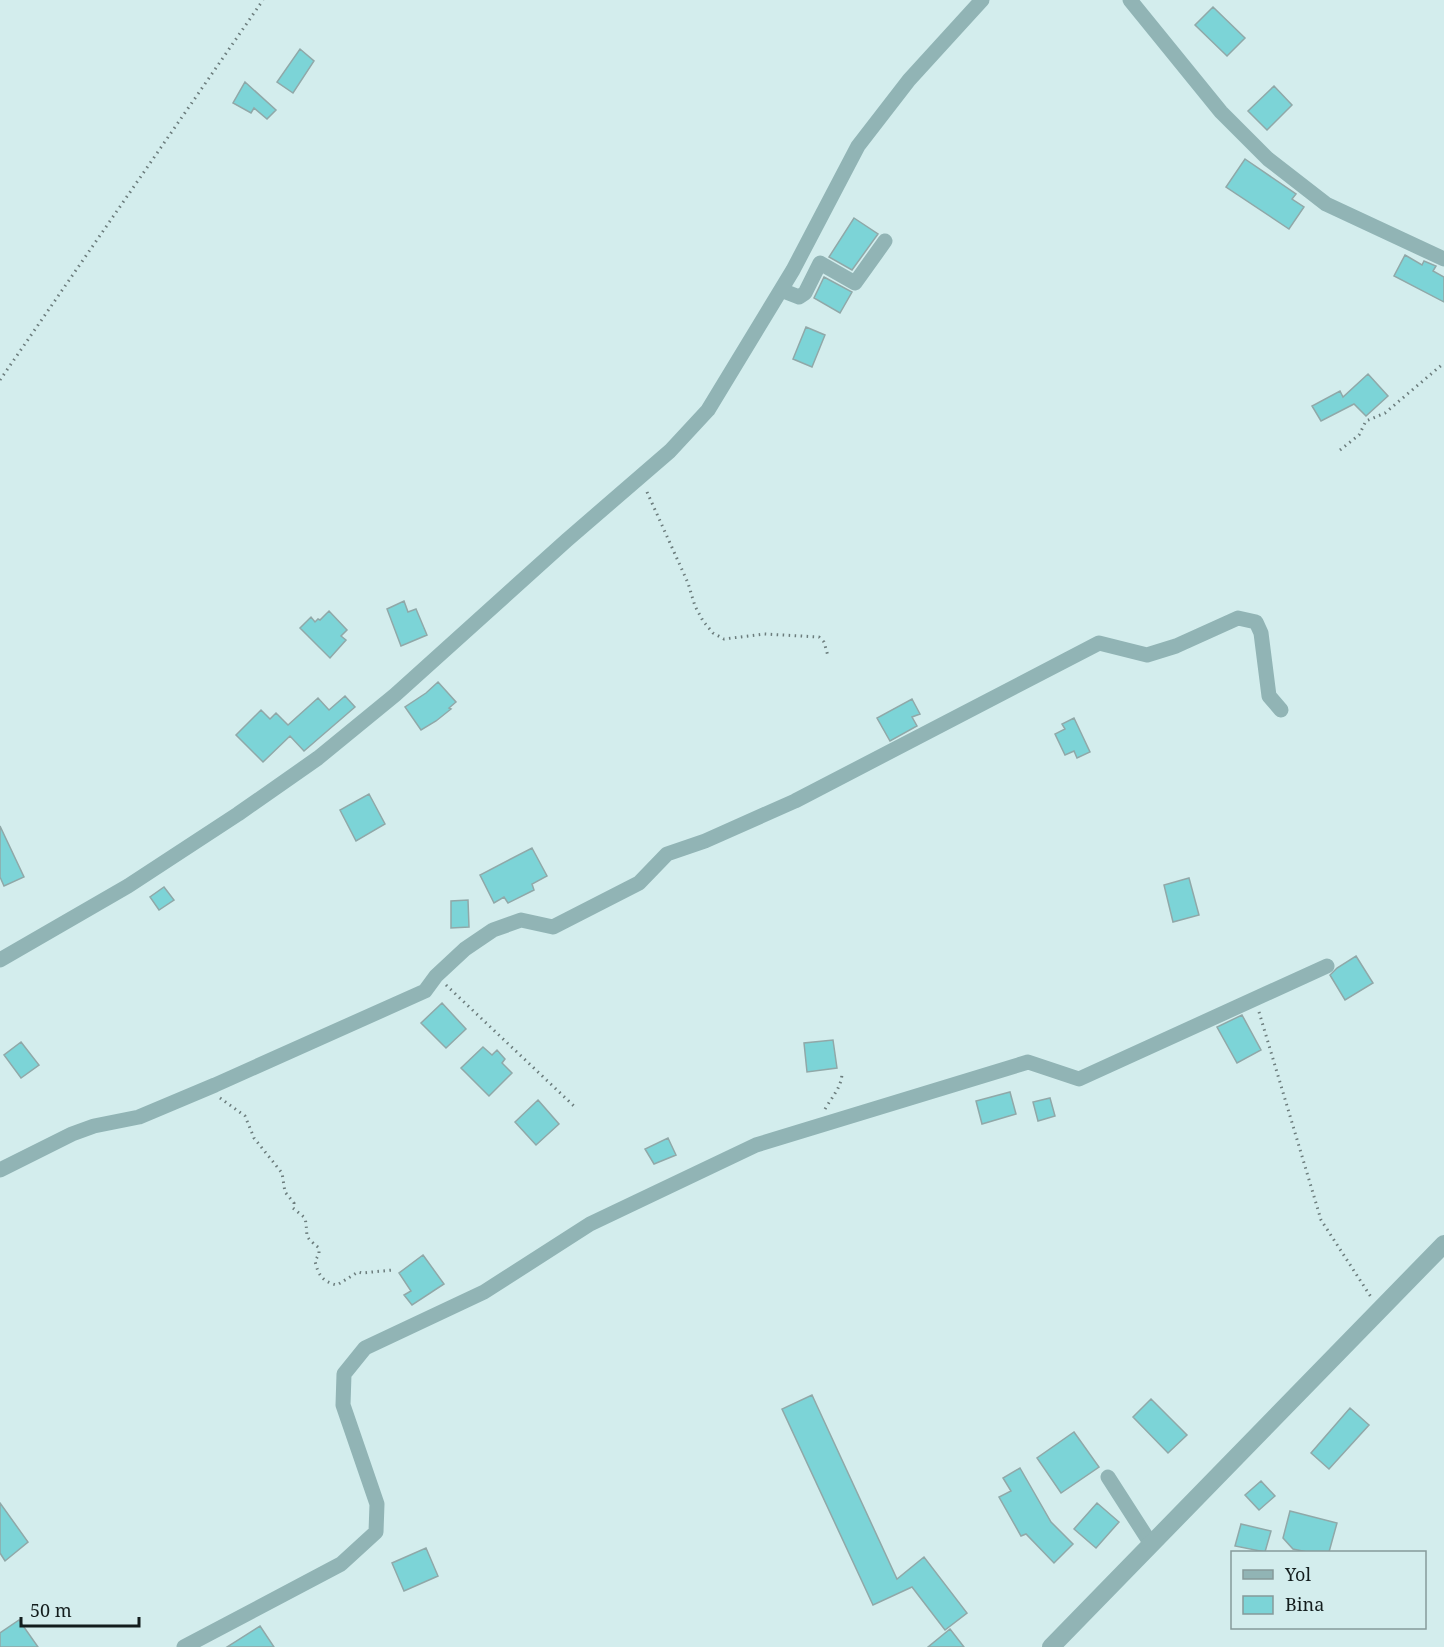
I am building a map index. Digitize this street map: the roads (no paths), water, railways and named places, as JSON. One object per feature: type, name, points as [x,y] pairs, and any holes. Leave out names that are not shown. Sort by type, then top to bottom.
[{"type":"street","points":[[0,960],[128,886],[318,758],[395,695],[670,451],[708,410],[781,290],[858,146],[909,80],[982,0]]},
{"type":"street","points":[[1130,0],[1221,112],[1268,159],[1326,204],[1444,259]]},
{"type":"street","points":[[781,290],[798,297],[805,293],[820,263],[855,284],[885,241]]},
{"type":"street","points":[[0,1170],[72,1134],[94,1126],[139,1117],[425,991],[436,975],[465,949],[493,930],[521,920],[553,927],[639,883],[667,854],[705,842],[795,801],[1099,643],[1148,655],[1176,646],[1238,618],[1256,621],[1261,633],[1269,696],[1281,710]]},
{"type":"street","points":[[184,1647],[341,1564],[376,1532],[377,1503],[343,1405],[344,1374],[365,1347],[484,1292],[590,1224],[756,1145],[1028,1062],[1079,1079],[1327,966]]},
{"type":"street","points":[[1051,1647],[1444,1244]]},
{"type":"street","points":[[1108,1477],[1151,1545]]}]
